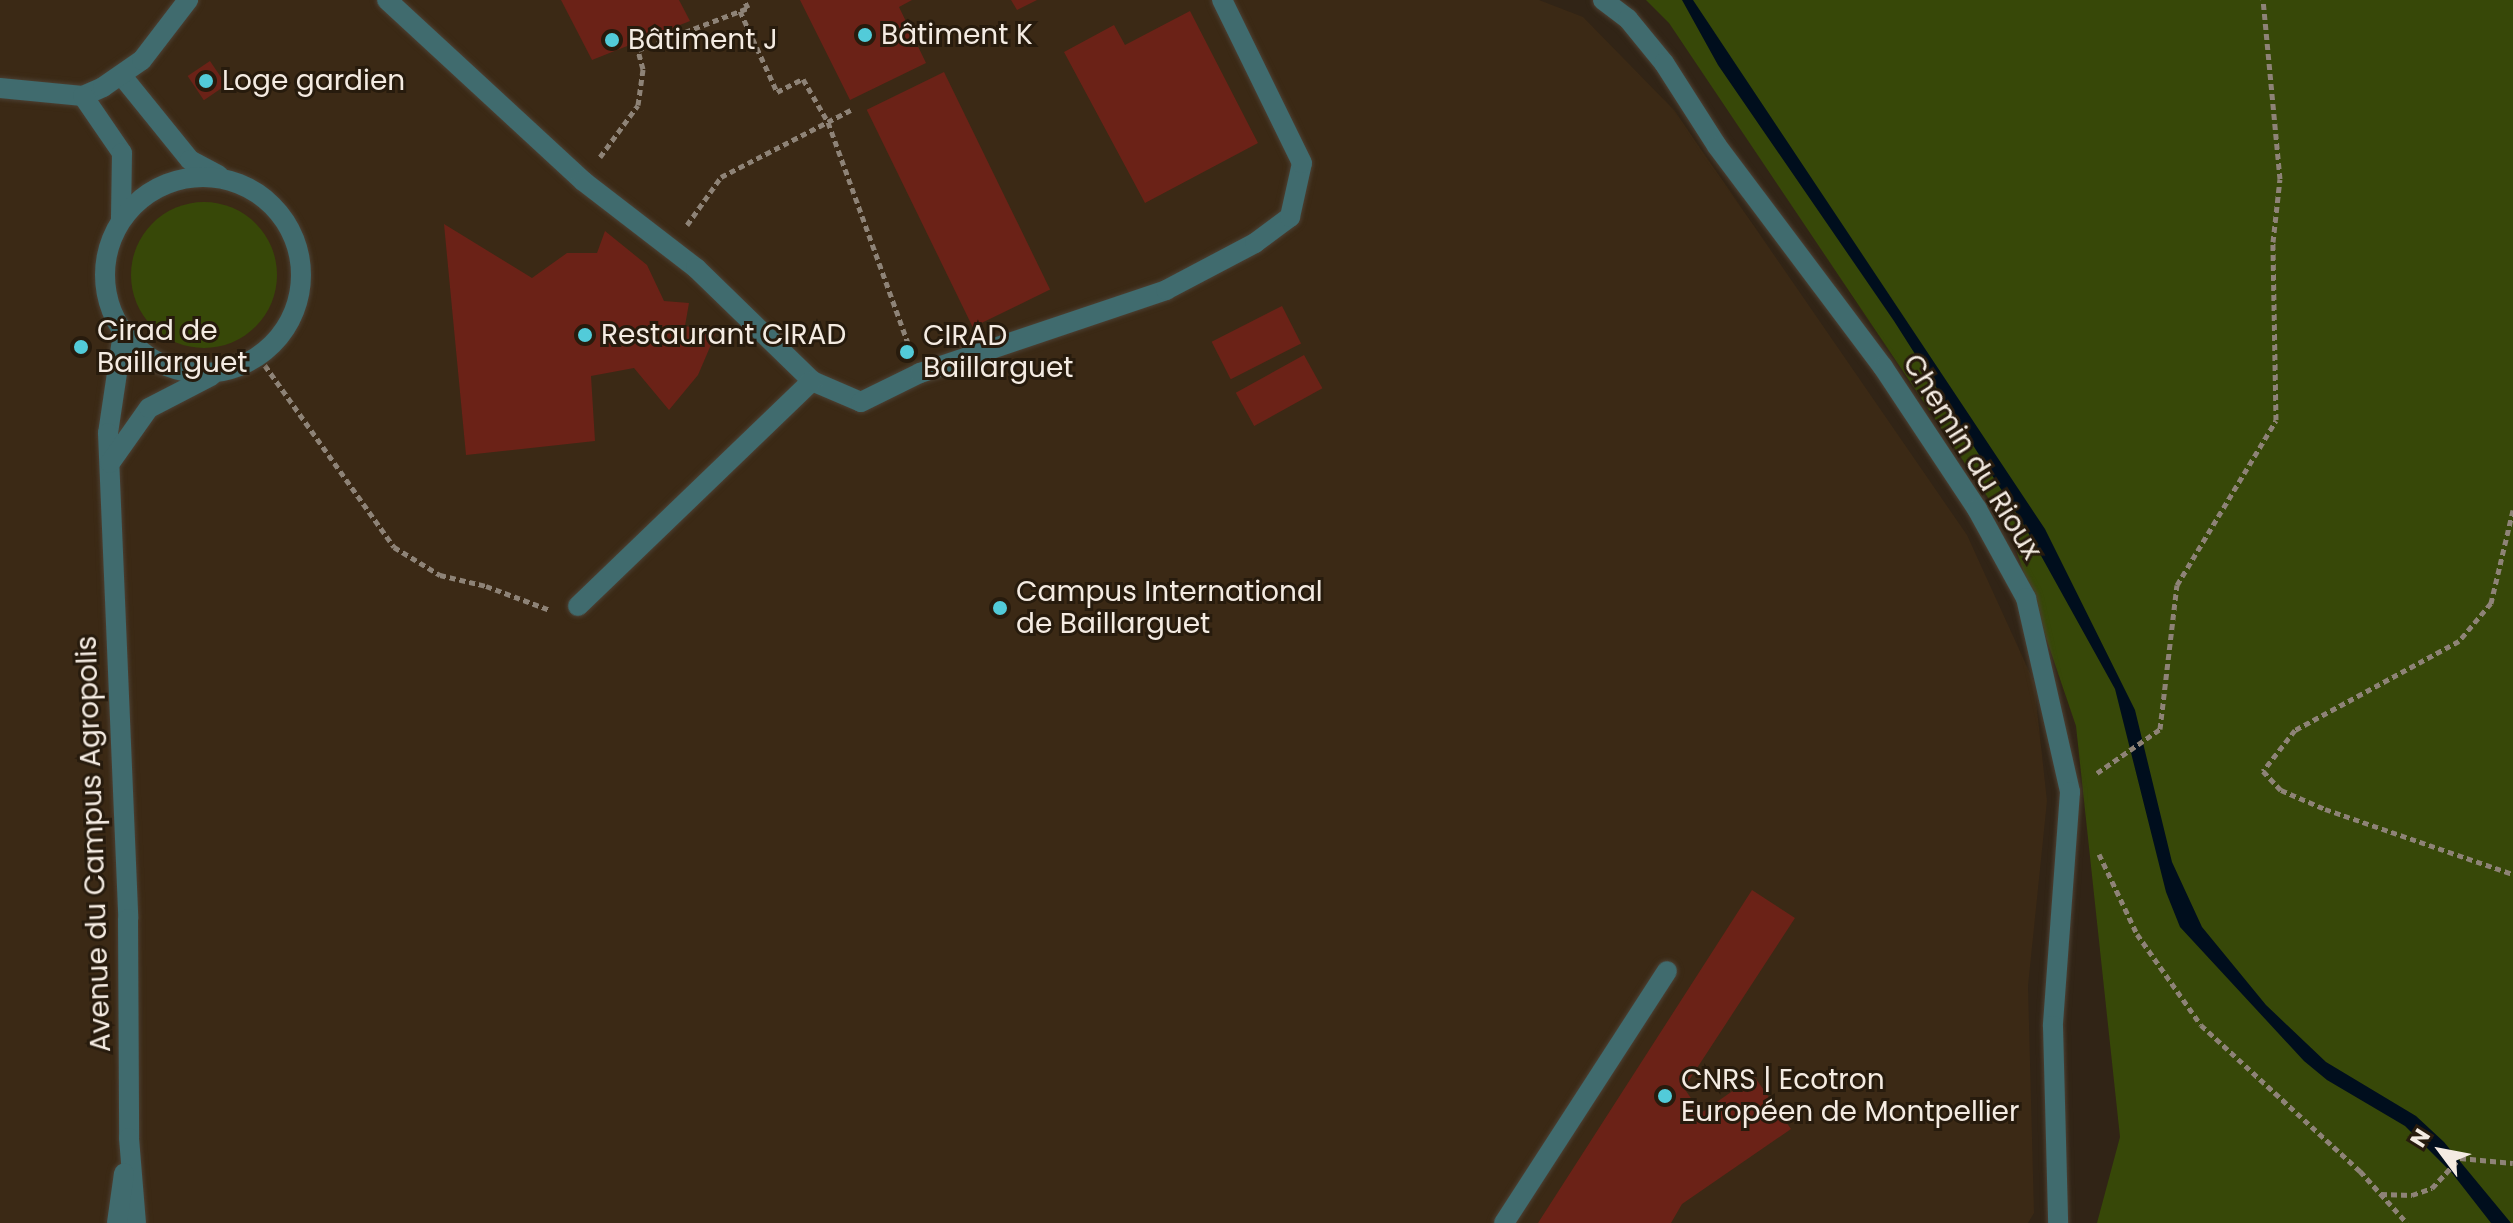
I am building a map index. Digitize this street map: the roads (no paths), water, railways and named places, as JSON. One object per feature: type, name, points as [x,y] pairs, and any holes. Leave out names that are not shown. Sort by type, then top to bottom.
[{"type":"street","points":[[0,88],[83,96],[122,76],[142,60],[188,0]]},
{"type":"street","points":[[387,0],[583,181],[670,248],[812,381],[861,402],[920,373],[1166,290],[1255,243],[1290,217],[1302,163],[1222,0]]},
{"type":"street","name":"Chemin du Rioux","points":[[1603,0],[1628,19],[1664,63],[1717,146],[1883,367],[1977,509],[2026,598],[2070,792],[2053,1026],[2058,1223]]},
{"type":"street","points":[[110,463],[149,408],[259,357],[294,315],[301,260],[277,210],[256,192],[190,160],[122,76]]},
{"type":"street","points":[[83,96],[122,153],[121,220],[106,257],[104,278],[113,316],[123,333],[165,367],[219,373]]},
{"type":"street","points":[[121,220],[158,187],[206,177],[231,181]]},
{"type":"street","name":"Avenue du Campus Agropolis","points":[[123,333],[108,433],[128,904],[129,1138],[136,1223]]},
{"type":"street","points":[[578,606],[812,381]]},
{"type":"street","points":[[1504,1223],[1667,971]]},
{"type":"street","points":[[117,1223],[129,1138]]},
{"type":"water","points":[[1682,0],[1693,0],[2045,529],[2135,710],[2172,862],[2202,927],[2266,1005],[2326,1062],[2416,1116],[2444,1142],[2511,1223],[2491,1223],[2452,1173],[2405,1126],[2327,1080],[2304,1061],[2180,927],[2166,892],[2115,689],[2025,527],[1894,321],[1718,65]]},
{"type":"place","name":"Bâtiment K","points":[[865,35]]},
{"type":"place","name":"Bâtiment J","points":[[612,40]]},
{"type":"place","name":"Loge gardien","points":[[206,81]]},
{"type":"place","name":"Restaurant CIRAD","points":[[585,335]]},
{"type":"place","name":"Cirad de Baillarguet","points":[[81,347]]},
{"type":"place","name":"CIRAD Baillarguet","points":[[907,352]]},
{"type":"place","name":"Campus International de Baillarguet","points":[[1000,608]]},
{"type":"place","name":"CNRS | Ecotron Européen de Montpellier","points":[[1665,1096]]}]
